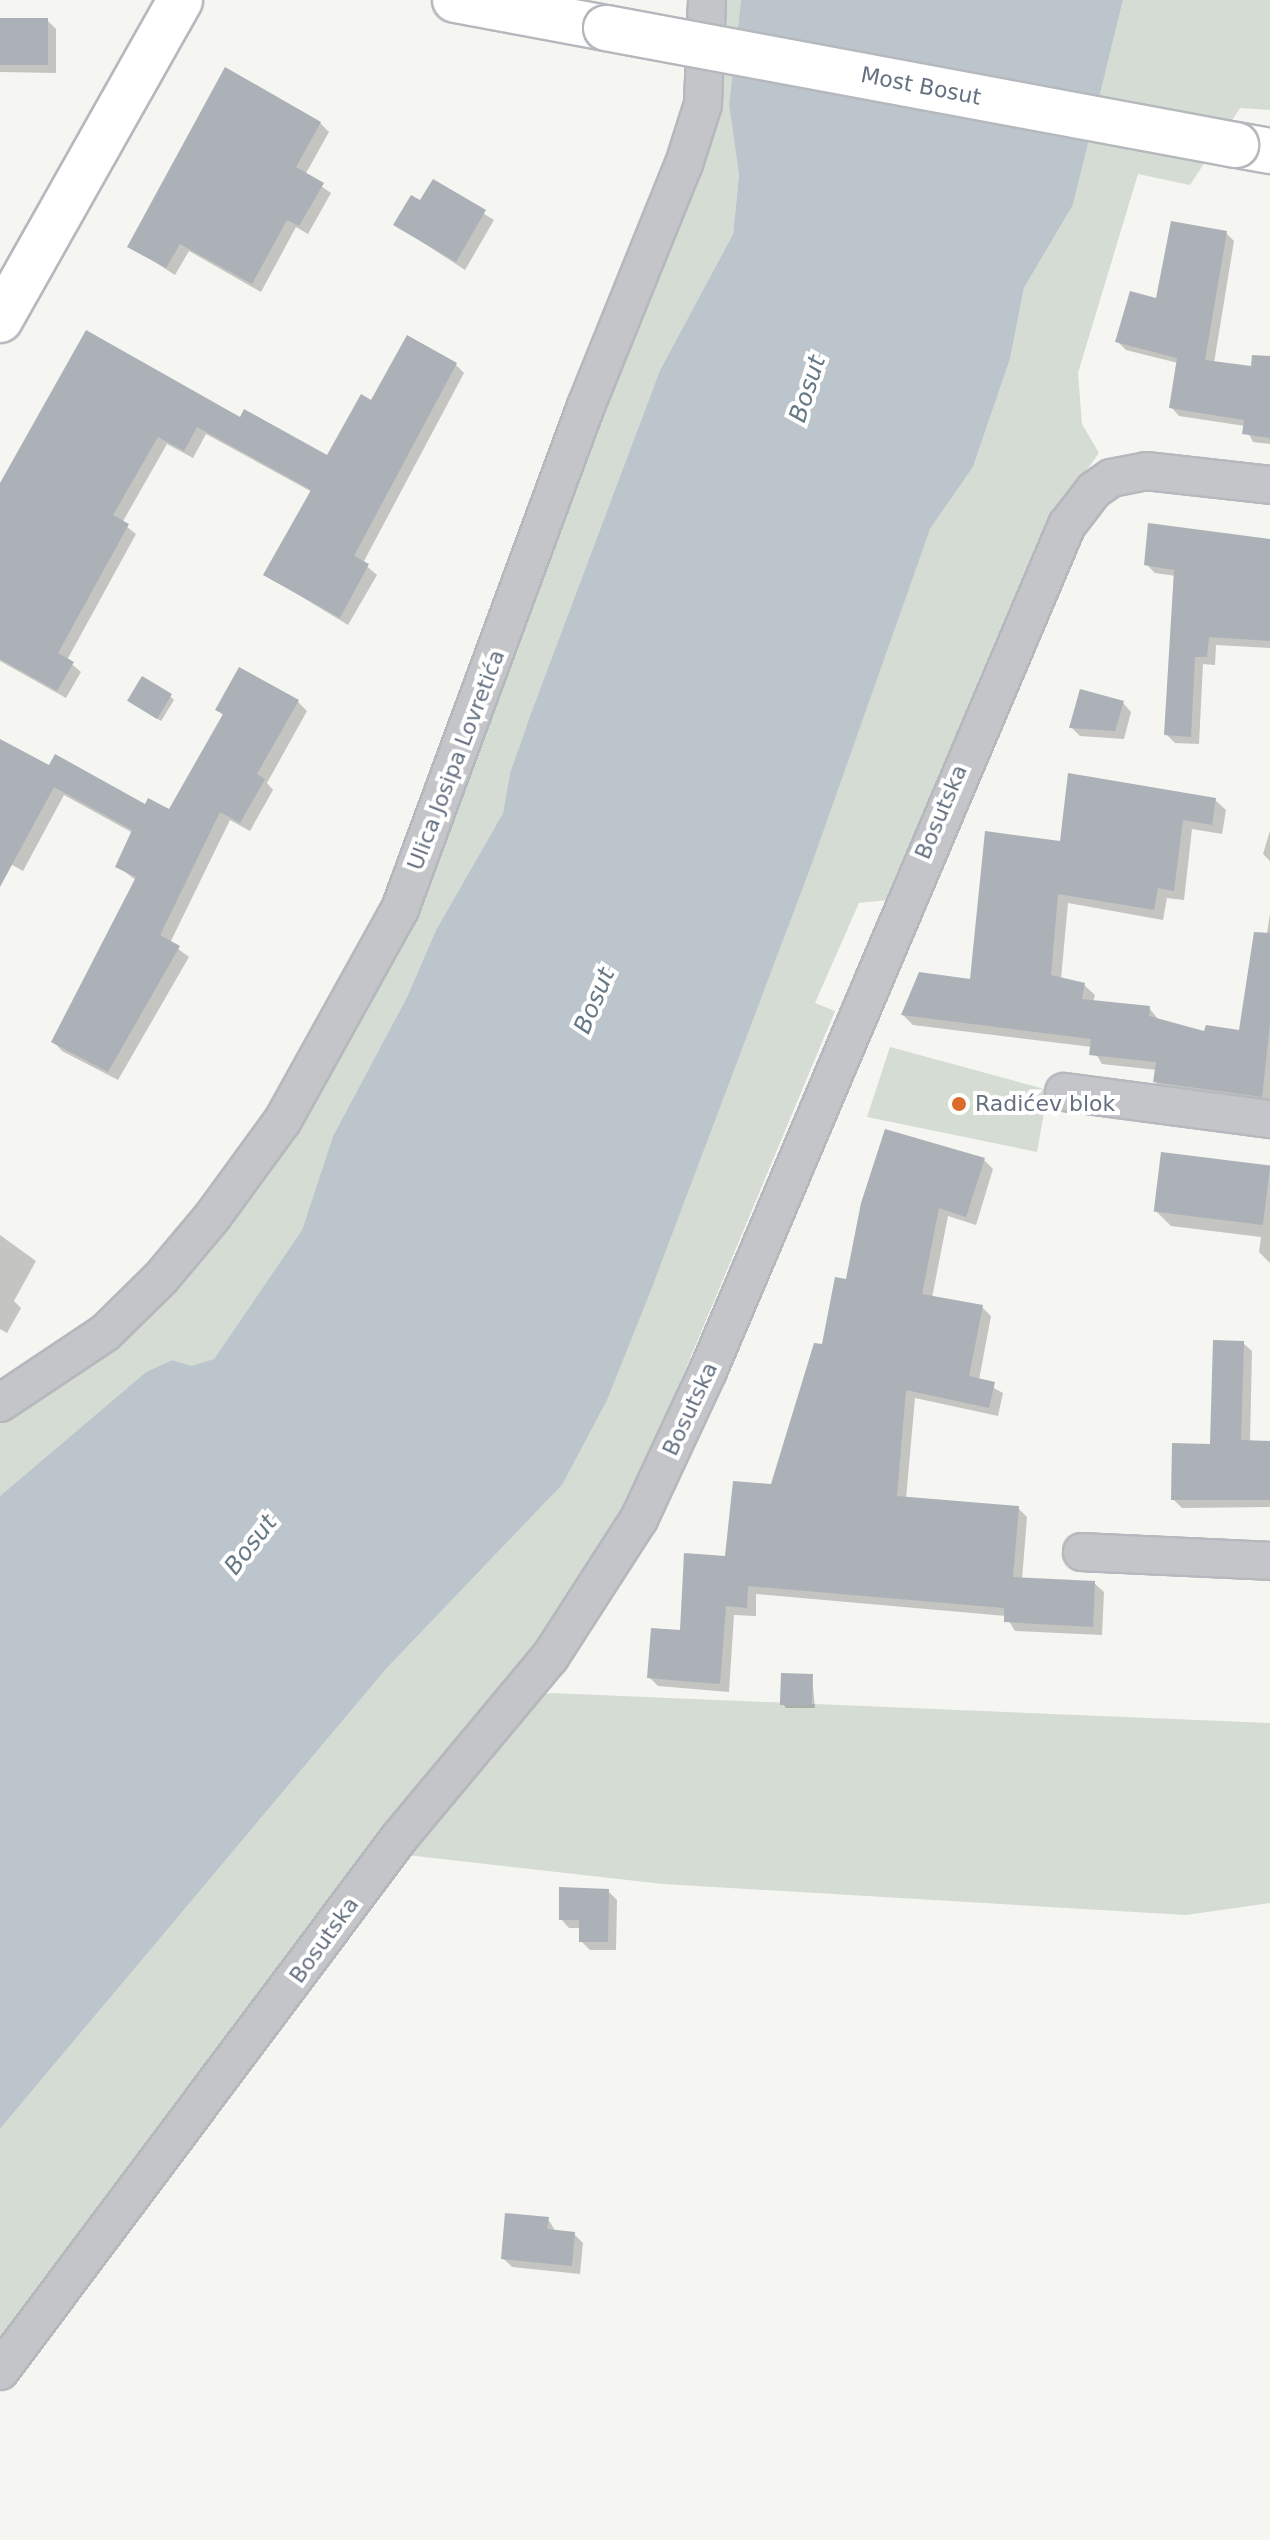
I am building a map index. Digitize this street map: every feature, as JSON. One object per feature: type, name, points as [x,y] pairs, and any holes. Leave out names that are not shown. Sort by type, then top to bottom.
[{"type":"main road","points":[[0,320],[180,0]]},
{"type":"main road","name":"Most Bosut","points":[[455,0],[1253,148]]},
{"type":"street","name":"Ulica Josipa Lovretića","points":[[0,1403],[105,1333],[161,1278],[213,1216],[283,1120],[400,909],[586,406],[684,164],[703,104],[707,0]]},
{"type":"street","name":"Bosutska","points":[[0,2371],[399,1838],[550,1657],[639,1519],[708,1371],[1067,525],[1094,490],[1111,478],[1146,471],[1270,485]]},
{"type":"street","points":[[1064,1092],[1270,1119]]},
{"type":"street","points":[[1082,1552],[1270,1561]]},
{"type":"shaded area","points":[[720,0],[741,0],[729,105],[739,175],[733,234],[660,370],[531,713],[510,773],[503,813],[436,930],[407,997],[333,1136],[302,1230],[214,1359],[191,1367],[172,1360],[146,1372],[0,1496],[0,1418],[281,1142],[373,995],[416,910],[671,228],[705,163],[715,106]]},
{"type":"shaded area","points":[[1123,0],[1270,0],[1270,110],[1240,108],[1190,185],[1138,174],[1078,373],[1082,424],[1099,453],[1053,517],[888,900],[859,903],[815,1003],[835,1011],[626,1512],[594,1565],[0,2365],[0,2129],[386,1669],[562,1485],[930,529],[973,467],[1010,359],[1024,288],[1073,205]]},
{"type":"shaded area","name":"Radićev blok","points":[[890,1047],[1048,1090],[1037,1152],[867,1117]]},
{"type":"shaded area","points":[[551,1693],[1270,1723],[1270,1903],[1186,1915],[663,1884],[407,1855],[529,1698]]},
{"type":"water","name":"Bosut","points":[[741,0],[1123,0],[1073,205],[1024,288],[1010,359],[973,467],[930,529],[811,866],[607,1400],[562,1485],[386,1669],[0,2129],[0,1496],[146,1372],[172,1360],[191,1366],[214,1359],[302,1230],[333,1136],[407,997],[436,930],[503,813],[510,773],[531,713],[660,370],[733,234],[739,175],[729,105]]},
{"type":"building","points":[[0,18],[48,18],[48,65],[0,65]]},
{"type":"building","points":[[225,67],[321,122],[296,167],[324,183],[299,226],[287,220],[252,284],[180,244],[166,268],[127,247]]},
{"type":"building","points":[[433,179],[486,210],[456,262],[393,225],[411,195],[420,200]]},
{"type":"building","points":[[1171,221],[1227,231],[1205,360],[1251,366],[1252,355],[1270,356],[1270,438],[1242,434],[1244,420],[1169,408],[1177,358],[1115,342],[1130,291],[1156,298]]},
{"type":"building","points":[[86,330],[240,417],[244,409],[327,455],[361,394],[371,400],[407,335],[457,363],[354,556],[369,564],[340,618],[263,575],[311,490],[197,427],[184,451],[158,437],[113,515],[129,524],[58,653],[74,662],[57,691],[0,659],[0,483]]},
{"type":"building","points":[[1148,523],[1270,539],[1270,641],[1209,637],[1207,657],[1195,657],[1191,737],[1164,735],[1174,570],[1144,565]]},
{"type":"building","points":[[239,667],[299,700],[257,774],[265,779],[240,823],[220,812],[160,935],[180,946],[108,1072],[51,1042],[136,877],[115,867],[132,830],[54,787],[0,887],[0,739],[49,765],[55,754],[145,804],[148,798],[169,809],[223,714],[215,710]]},
{"type":"building","points":[[142,676],[172,694],[157,719],[127,701]]},
{"type":"building","points":[[1080,689],[1124,701],[1115,731],[1069,728]]},
{"type":"building","points":[[1068,773],[1216,798],[1212,825],[1183,820],[1174,891],[1158,888],[1154,910],[1058,894],[1051,975],[1085,983],[1082,999],[1150,1006],[1149,1016],[1204,1031],[1206,1025],[1239,1030],[1254,932],[1270,933],[1270,1024],[1262,1097],[1153,1082],[1156,1062],[1089,1055],[1091,1039],[901,1015],[919,972],[970,979],[985,831],[1060,841]]},
{"type":"building","points":[[885,1129],[985,1158],[966,1217],[939,1208],[922,1294],[983,1305],[969,1376],[995,1382],[989,1408],[906,1390],[897,1496],[1019,1506],[1013,1577],[1095,1581],[1093,1627],[1004,1622],[1004,1608],[748,1586],[747,1608],[726,1606],[720,1684],[647,1678],[651,1628],[680,1630],[684,1553],[725,1556],[733,1481],[771,1484],[814,1343],[822,1344],[835,1277],[846,1279],[861,1203]]},
{"type":"building","points":[[1161,1152],[1270,1165],[1263,1225],[1154,1212]]},
{"type":"building","points":[[1213,1340],[1244,1341],[1241,1440],[1270,1441],[1270,1500],[1171,1500],[1172,1443],[1210,1444]]},
{"type":"building","points":[[781,1673],[813,1674],[812,1706],[780,1705]]},
{"type":"building","points":[[559,1887],[609,1889],[608,1942],[579,1942],[579,1920],[559,1920]]},
{"type":"building","points":[[505,2213],[549,2217],[547,2229],[575,2232],[572,2266],[501,2259]]},
{"type":"place","name":"Radićev blok","points":[[959,1104]]}]
